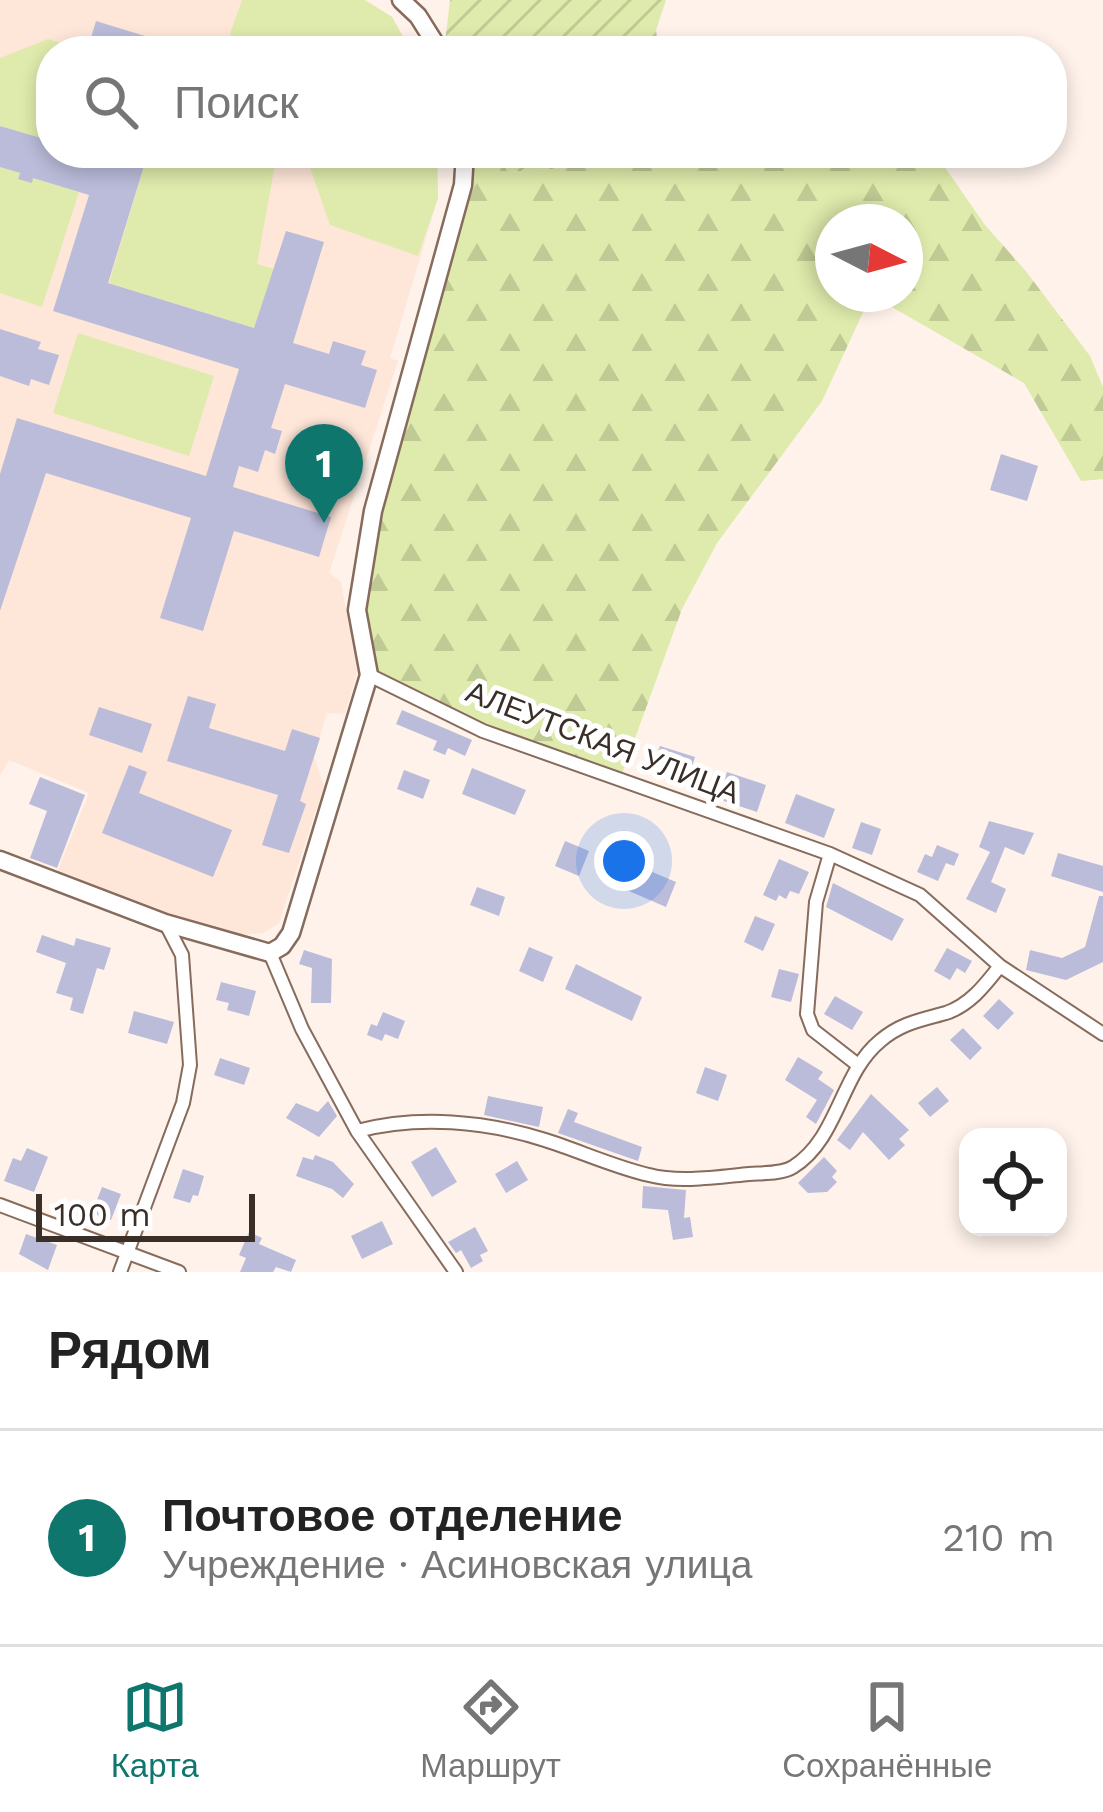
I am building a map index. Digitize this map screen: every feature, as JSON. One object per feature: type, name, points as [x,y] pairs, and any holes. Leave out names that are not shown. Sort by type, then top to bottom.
[{"type":"street","points":[[401,0],[431,36]]},
{"type":"street","points":[[0,860],[165,923],[270,953],[291,933],[369,675],[356,610],[374,512],[464,168]]},
{"type":"street","name":"АЛЕУТСКАЯ УЛИЦА","points":[[369,675],[483,730],[830,854],[920,896],[1000,966],[1103,1034]]},
{"type":"street","points":[[830,854],[816,902],[808,1014],[813,1030],[858,1065]]},
{"type":"street","points":[[120,1272],[183,1103],[190,1066],[182,956],[165,923]]},
{"type":"street","points":[[270,953],[302,1029],[357,1131],[456,1272]]},
{"type":"street","points":[[357,1131],[397,1121],[471,1124],[539,1138],[652,1176],[718,1178],[785,1170],[796,1166],[826,1132],[858,1065],[878,1042],[905,1023],[950,1012],[979,993],[1000,966]]},
{"type":"street","points":[[0,1205],[179,1272]]},
{"type":"shaded area","points":[[0,0],[365,0],[392,17],[403,36],[36,36],[36,168],[437,168],[438,198],[390,358],[398,361],[329,573],[341,582],[357,673],[345,714],[327,713],[314,757],[324,786],[279,923],[263,933],[237,935],[57,872],[89,793],[9,760],[0,776]]},
{"type":"green space","points":[[242,0],[365,0],[392,17],[403,36],[231,36]]},
{"type":"green space","points":[[450,0],[666,0],[657,36],[446,36]]},
{"type":"green space","points":[[36,44],[36,137],[0,126],[0,58]]},
{"type":"green space","points":[[0,167],[20,173],[18,178],[79,192],[42,307],[0,293]]},
{"type":"green space","points":[[144,168],[274,168],[257,264],[274,269],[254,328],[109,283]]},
{"type":"green space","points":[[310,168],[437,168],[438,198],[418,256],[330,225]]},
{"type":"green space","points":[[469,168],[506,168],[509,172],[945,168],[1090,356],[1103,387],[1103,479],[1081,481],[1024,383],[901,312],[923,312],[923,204],[815,204],[815,312],[863,312],[822,401],[717,543],[682,609],[622,774],[485,727],[373,671],[363,610],[381,513]]},
{"type":"green space","points":[[505,168],[565,168],[508,172]]},
{"type":"green space","points":[[78,333],[214,376],[189,456],[53,413]]},
{"type":"building","points":[[96,21],[145,36],[92,36]]},
{"type":"building","points":[[0,126],[36,137],[36,168],[143,168],[108,283],[254,328],[286,231],[324,242],[293,343],[329,354],[333,341],[366,351],[361,365],[377,370],[365,408],[285,384],[271,428],[282,431],[275,454],[265,450],[258,472],[239,466],[233,487],[331,517],[319,557],[234,531],[203,631],[160,618],[191,518],[46,473],[0,611],[0,474],[17,418],[206,476],[239,369],[53,311],[89,195],[33,178],[32,183],[18,179],[20,173],[0,167]]},
{"type":"building","points":[[0,329],[41,342],[38,349],[59,355],[49,385],[31,379],[29,386],[0,376]]},
{"type":"building","points":[[1001,454],[1038,466],[1027,501],[990,490]]},
{"type":"building","points":[[188,696],[216,704],[209,728],[285,751],[292,729],[320,738],[300,801],[306,804],[289,853],[262,845],[278,795],[167,761]]},
{"type":"building","points":[[99,707],[152,724],[142,753],[89,735]]},
{"type":"building","points":[[402,710],[472,740],[465,756],[448,748],[445,755],[433,750],[437,741],[396,724]]},
{"type":"building","points":[[660,746],[695,757],[687,784],[651,772]]},
{"type":"building","points":[[129,765],[147,772],[139,793],[232,830],[213,877],[102,833]]},
{"type":"building","points":[[472,768],[526,790],[515,815],[462,794]]},
{"type":"building","points":[[404,770],[430,780],[423,799],[397,789]]},
{"type":"building","points":[[727,772],[766,785],[757,812],[718,799]]},
{"type":"building","points":[[40,777],[85,795],[57,868],[30,858],[47,811],[29,804]]},
{"type":"building","points":[[796,794],[835,809],[824,838],[785,823]]},
{"type":"building","points":[[989,821],[1034,833],[1024,855],[1005,847],[991,882],[1006,889],[996,913],[966,899],[990,852],[979,847]]},
{"type":"building","points":[[861,822],[881,829],[872,855],[852,848]]},
{"type":"building","points":[[565,841],[589,851],[579,876],[555,866]]},
{"type":"building","points":[[937,845],[959,854],[954,866],[946,863],[938,881],[917,872],[925,854],[932,857]]},
{"type":"building","points":[[1058,853],[1103,866],[1103,892],[1051,876]]},
{"type":"building","points":[[612,855],[676,882],[666,907],[601,879]]},
{"type":"building","points":[[779,859],[809,872],[799,894],[790,891],[786,899],[779,895],[776,901],[763,895]]},
{"type":"building","points":[[833,883],[904,919],[892,941],[826,907]]},
{"type":"building","points":[[477,887],[505,897],[499,916],[470,905]]},
{"type":"building","points":[[1099,896],[1103,896],[1103,962],[1066,980],[1026,970],[1030,950],[1062,958],[1085,947]]},
{"type":"building","points":[[755,916],[775,924],[763,951],[744,942]]},
{"type":"building","points":[[42,935],[74,946],[76,938],[111,948],[104,970],[97,968],[83,1014],[70,1010],[73,998],[56,993],[66,963],[36,952]]},
{"type":"building","points":[[529,947],[553,957],[543,982],[519,971]]},
{"type":"building","points":[[947,948],[972,961],[965,973],[957,968],[950,980],[934,971]]},
{"type":"building","points":[[304,950],[332,959],[331,1003],[311,1003],[312,968],[299,964]]},
{"type":"building","points":[[576,964],[642,997],[632,1021],[565,989]]},
{"type":"building","points":[[779,969],[799,974],[791,1002],[771,997]]},
{"type":"building","points":[[221,982],[256,991],[249,1016],[227,1010],[229,1003],[216,1000]]},
{"type":"building","points":[[835,996],[863,1012],[852,1030],[824,1014]]},
{"type":"building","points":[[999,999],[1014,1013],[998,1030],[983,1016]]},
{"type":"building","points":[[134,1011],[174,1022],[167,1044],[128,1033]]},
{"type":"building","points":[[383,1012],[405,1021],[398,1039],[385,1034],[382,1041],[367,1035]]},
{"type":"building","points":[[963,1028],[982,1048],[970,1060],[950,1040]]},
{"type":"building","points":[[798,1057],[823,1072],[818,1079],[834,1090],[816,1124],[806,1117],[817,1100],[785,1080]]},
{"type":"building","points":[[220,1058],[250,1068],[244,1085],[214,1075]]},
{"type":"building","points":[[705,1067],[727,1075],[718,1101],[696,1093]]},
{"type":"building","points":[[937,1087],[949,1101],[930,1117],[918,1103]]},
{"type":"building","points":[[871,1094],[909,1130],[899,1139],[905,1145],[889,1160],[863,1132],[850,1150],[837,1140]]},
{"type":"building","points":[[488,1096],[543,1107],[539,1127],[484,1115]]},
{"type":"building","points":[[328,1101],[337,1116],[319,1137],[286,1118],[296,1103],[318,1112]]},
{"type":"building","points":[[568,1109],[578,1113],[574,1122],[642,1147],[638,1161],[558,1133]]},
{"type":"building","points":[[436,1147],[457,1182],[432,1197],[411,1162]]},
{"type":"building","points":[[27,1148],[48,1157],[34,1192],[4,1181],[13,1158],[21,1161]]},
{"type":"building","points":[[315,1155],[333,1162],[354,1184],[343,1198],[296,1176],[303,1157],[313,1160]]},
{"type":"building","points":[[824,1157],[837,1171],[832,1177],[837,1182],[827,1192],[808,1193],[798,1183]]},
{"type":"building","points":[[517,1161],[528,1180],[506,1193],[495,1174]]},
{"type":"building","points":[[183,1169],[204,1176],[198,1196],[193,1195],[190,1203],[173,1198]]},
{"type":"building","points":[[643,1186],[686,1190],[684,1218],[690,1217],[693,1237],[673,1240],[668,1210],[642,1208]]},
{"type":"building","points":[[102,1187],[121,1194],[111,1220],[92,1213]]},
{"type":"building","points":[[382,1221],[393,1244],[362,1259],[351,1236]]},
{"type":"building","points":[[475,1227],[488,1251],[471,1268],[461,1250],[456,1253],[448,1242]]},
{"type":"building","points":[[249,1232],[262,1238],[259,1244],[296,1260],[291,1272],[276,1267],[273,1272],[240,1272],[246,1258],[239,1255]]},
{"type":"building","points":[[26,1234],[57,1245],[48,1270],[19,1254]]},
{"type":"place","name":"Почтовое отделение","points":[[324,523]]}]
